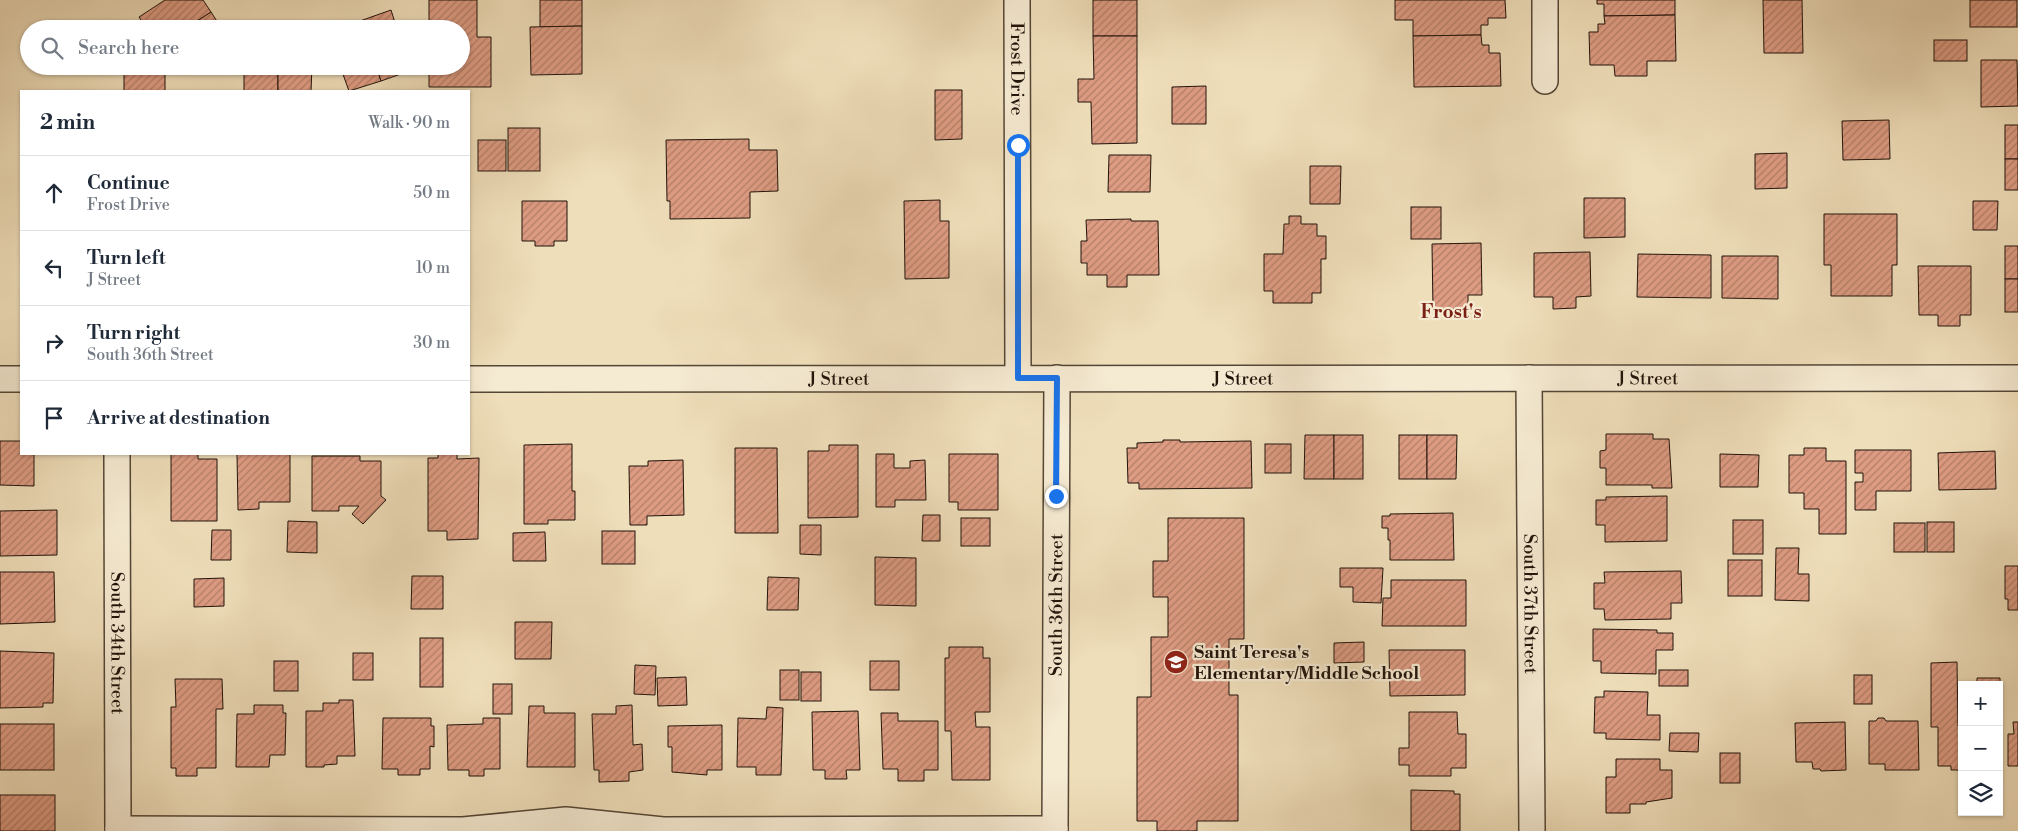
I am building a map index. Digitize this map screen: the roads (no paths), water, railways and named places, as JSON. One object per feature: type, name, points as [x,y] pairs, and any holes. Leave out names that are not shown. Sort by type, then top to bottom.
[{"type":"street","name":"Frost Drive","points":[[1017,0],[1018,378]]},
{"type":"street","points":[[1545,0],[1545,81]]},
{"type":"street","name":"South 36th Street","points":[[1055,830],[1057,378]]},
{"type":"street","name":"South 37th Street","points":[[1529,378],[1532,831]]},
{"type":"street","name":"J Street","points":[[470,379],[2018,378]]},
{"type":"street","points":[[0,379],[20,379]]},
{"type":"street","name":"South 34th Street","points":[[118,455],[118,830]]},
{"type":"street","points":[[118,830],[464,830],[566,820],[663,830],[1055,830]]},
{"type":"place","name":"Saint Teresa's Elementary/Middle School","points":[[1176,662]]},
{"type":"district","name":"Frost's","points":[[1451,311]]}]
